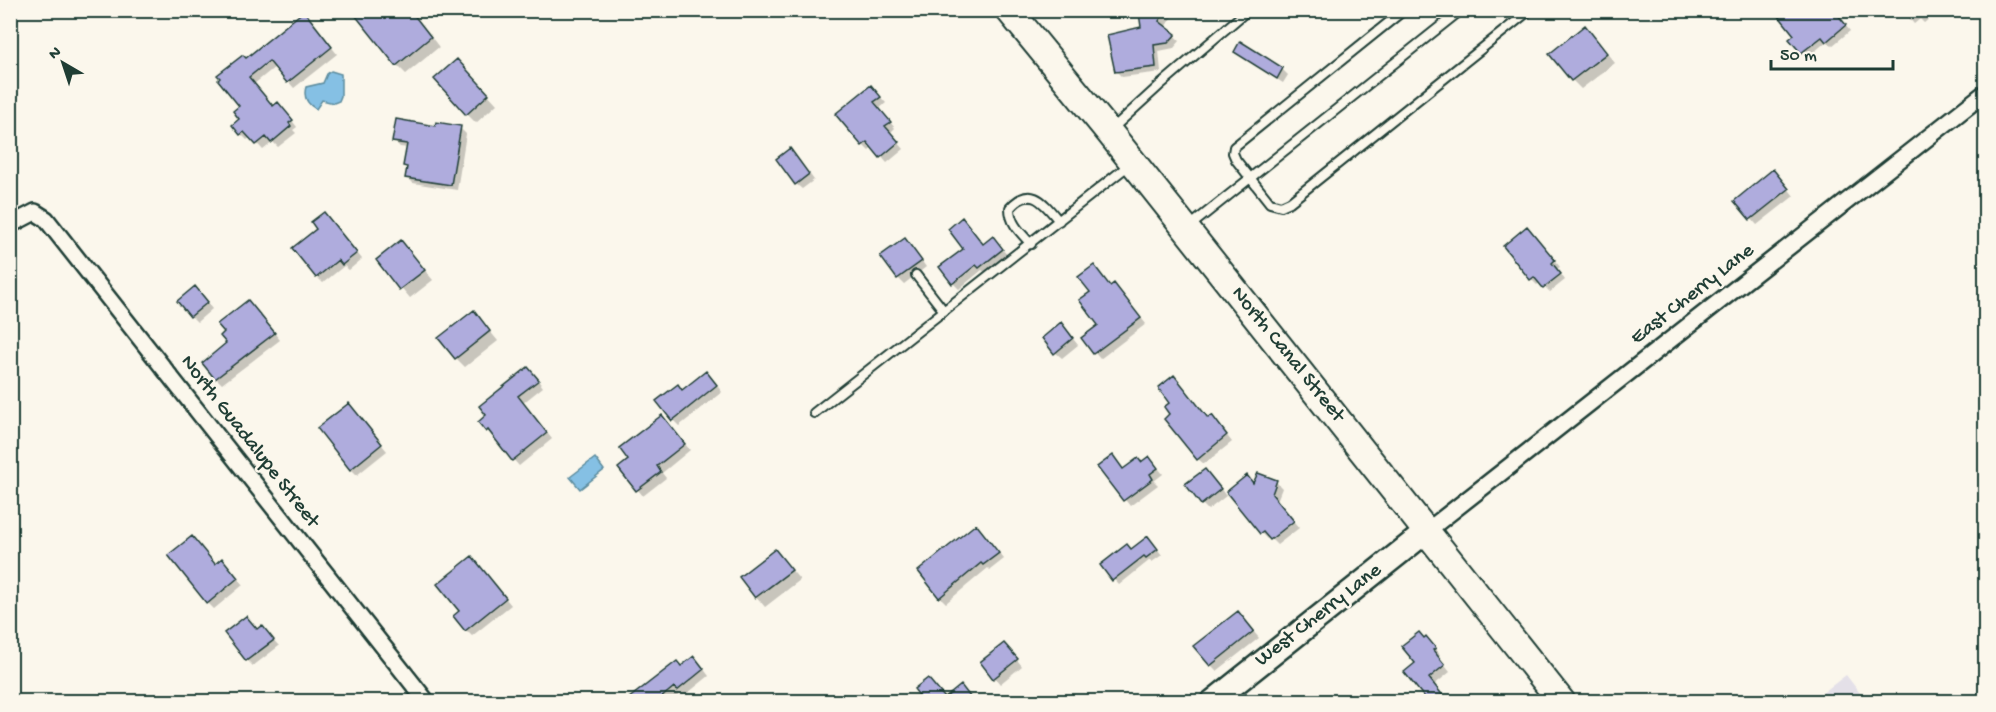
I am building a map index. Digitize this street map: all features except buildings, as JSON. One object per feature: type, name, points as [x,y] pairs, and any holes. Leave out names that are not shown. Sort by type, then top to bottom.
[{"type":"main road","name":"North Canal Street","points":[[1008,10],[1109,132],[1562,702]]},
{"type":"street","name":"East Cherry Lane","points":[[1427,531],[1986,92]]},
{"type":"street","name":"North Guadalupe Street","points":[[10,225],[34,212],[46,219],[427,702]]},
{"type":"street","name":"West Cherry Lane","points":[[1212,702],[1427,531]]},
{"type":"lane","points":[[1109,132],[1248,10]]},
{"type":"lane","points":[[1404,10],[1234,147],[1233,153],[1236,160],[1270,203],[1281,206],[1290,202],[1530,10]]},
{"type":"lane","points":[[1186,229],[1461,10]]},
{"type":"lane","points":[[814,413],[1133,162]]},
{"type":"lane","points":[[1030,244],[1013,223],[1010,215],[1010,208],[1016,201],[1028,196],[1037,197],[1059,221]]},
{"type":"lane","points":[[916,275],[944,311]]},
{"type":"shaded area","points":[[1846,675],[1866,701],[1812,701]]},
{"type":"water","points":[[331,71],[341,74],[341,96],[339,101],[334,103],[322,100],[316,109],[306,100],[306,87],[323,83]]},
{"type":"water","points":[[595,458],[604,470],[580,489],[570,477]]}]
